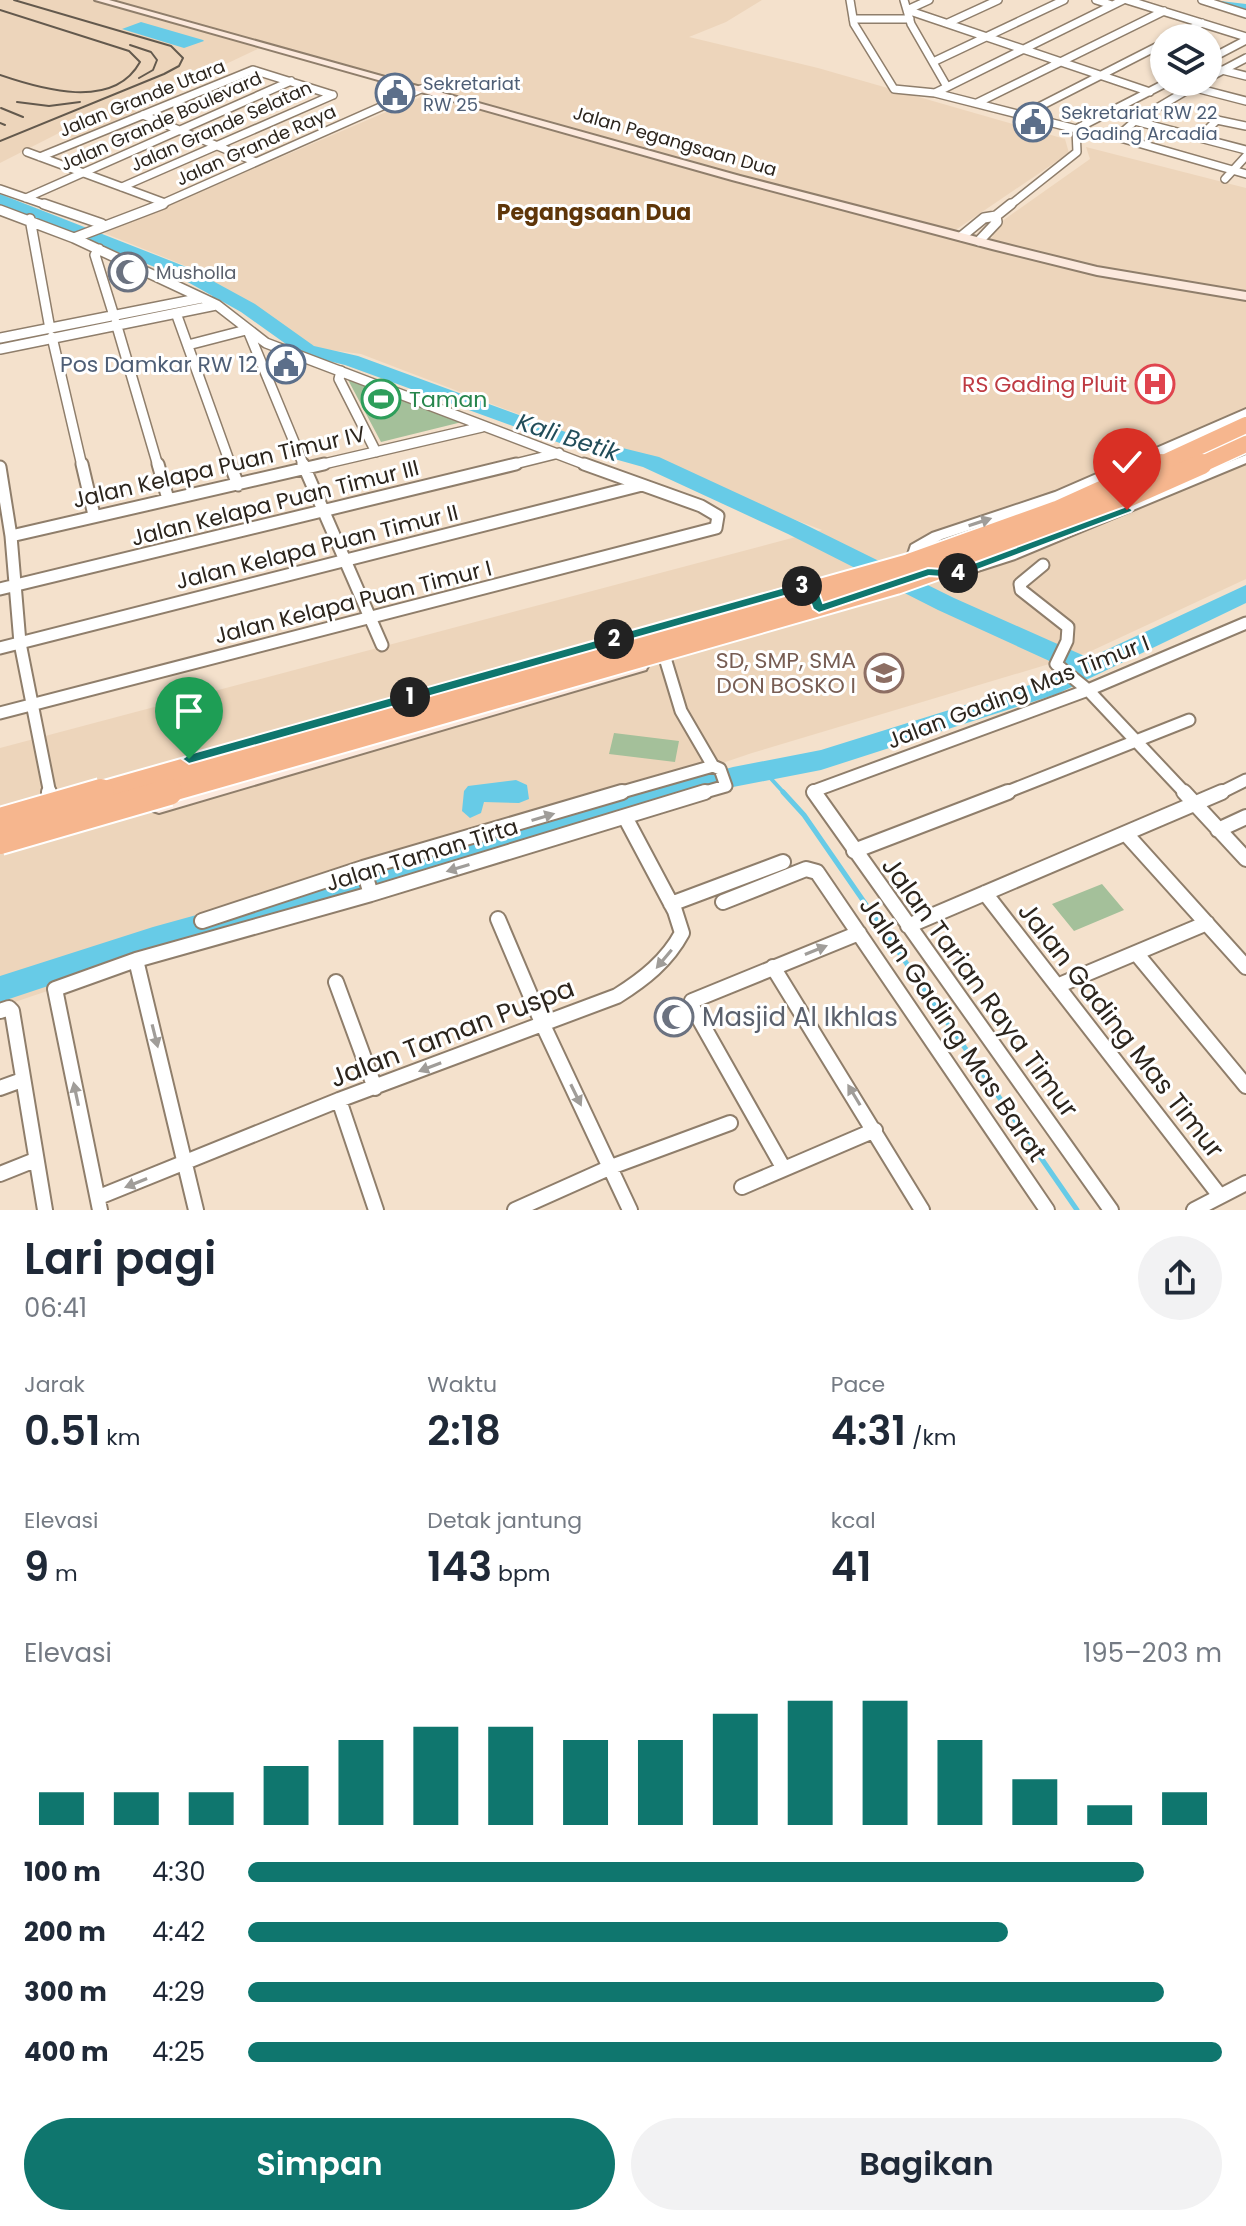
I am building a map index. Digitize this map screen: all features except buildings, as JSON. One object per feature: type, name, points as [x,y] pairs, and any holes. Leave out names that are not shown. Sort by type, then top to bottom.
[{"type":"highway","points":[[0,821],[895,568],[1057,511],[1246,425]]},
{"type":"highway","points":[[0,841],[912,579],[1076,520],[1246,445]]},
{"type":"main road","name":"Jalan Pegangsaan Dua","points":[[99,0],[736,178],[979,241],[1097,271],[1246,296]]},
{"type":"main road","points":[[0,811],[933,550]]},
{"type":"main road","points":[[0,852],[521,703],[955,563]]},
{"type":"main road","points":[[810,584],[819,609]]},
{"type":"street","points":[[850,0],[854,21],[892,87],[977,103],[1076,132],[1150,92]]},
{"type":"street","points":[[904,0],[910,22],[946,85]]},
{"type":"street","points":[[907,10],[929,0]]},
{"type":"street","points":[[948,23],[998,0]]},
{"type":"street","points":[[933,62],[1064,0]]},
{"type":"street","points":[[1096,0],[1112,5]]},
{"type":"street","points":[[935,93],[1125,0],[1246,38]]},
{"type":"street","points":[[1202,0],[1246,14]]},
{"type":"street","points":[[907,10],[1150,92]]},
{"type":"street","points":[[977,103],[1164,11]]},
{"type":"street","points":[[854,21],[910,22]]},
{"type":"street","points":[[1222,52],[1246,38]]},
{"type":"street","points":[[1023,115],[1150,50]]},
{"type":"street","points":[[1222,70],[1246,58]]},
{"type":"street","name":"Jalan Grande Utara","points":[[40,157],[256,70],[291,81]]},
{"type":"street","points":[[1222,70],[1246,76]]},
{"type":"street","name":"Jalan Grande Selatan","points":[[122,187],[333,95],[291,81]]},
{"type":"street","name":"Jalan Grande Boulevard","points":[[29,199],[291,81]]},
{"type":"street","name":"Jalan Grande Raya","points":[[77,238],[101,225],[165,203],[421,89]]},
{"type":"street","points":[[1222,95],[1246,101]]},
{"type":"street","points":[[1177,96],[1135,121],[1117,137],[1246,174]]},
{"type":"street","points":[[143,115],[256,162]]},
{"type":"street","points":[[1199,138],[1217,120],[1246,126]]},
{"type":"street","points":[[1135,121],[1246,153],[1225,179]]},
{"type":"street","points":[[957,234],[984,218],[996,216],[1077,152],[1076,132]]},
{"type":"street","points":[[27,152],[165,203]]},
{"type":"street","points":[[0,189],[101,225]]},
{"type":"street","points":[[0,210],[77,238],[209,301],[266,343],[643,485]]},
{"type":"street","points":[[979,241],[997,222],[996,216]]},
{"type":"street","points":[[30,219],[51,333],[94,515]]},
{"type":"street","points":[[96,248],[95,255],[168,499]]},
{"type":"street","points":[[115,320],[176,313],[209,301]]},
{"type":"street","points":[[0,338],[51,333],[209,301]]},
{"type":"street","points":[[176,313],[238,485]]},
{"type":"street","points":[[188,345],[248,331]]},
{"type":"street","points":[[248,331],[382,645]]},
{"type":"street","points":[[0,349],[51,333]]},
{"type":"street","points":[[341,371],[339,379],[376,452]]},
{"type":"street","points":[[914,557],[916,548],[928,540],[1060,495],[1246,413]]},
{"type":"street","points":[[1215,426],[1246,445]]},
{"type":"street","name":"Jalan Kelapa Puan Timur IV","points":[[7,531],[238,485],[483,427]]},
{"type":"street","name":"Jalan Kelapa Puan Timur III","points":[[0,589],[559,453]]},
{"type":"street","points":[[928,572],[956,574],[991,563],[1147,502],[1246,459]]},
{"type":"street","points":[[1,473],[20,643],[59,836]]},
{"type":"street","name":"Jalan Kelapa Puan Timur I","points":[[0,713],[716,528],[716,512],[643,485]]},
{"type":"street","name":"Jalan Kelapa Puan Timur II","points":[[0,648],[643,485]]},
{"type":"street","points":[[1043,565],[1020,584],[1021,590],[1068,627],[1067,641],[1056,664],[1085,688],[1246,859]]},
{"type":"street","points":[[1240,626],[1246,638]]},
{"type":"street","name":"Jalan Gading Mas Timur I","points":[[815,790],[1240,626]]},
{"type":"street","points":[[665,658],[681,711],[716,768]]},
{"type":"street","points":[[854,851],[1137,743],[1189,720]]},
{"type":"street","name":"Jalan Taman Tirta","points":[[100,1204],[53,992],[58,986],[724,785],[716,768],[363,869],[202,921]]},
{"type":"street","points":[[908,926],[1196,806],[1246,780]]},
{"type":"street","name":"Jalan Tarian Raya Timur","points":[[815,790],[815,797],[1111,1210]]},
{"type":"street","name":"Jalan Taman Puspa","points":[[100,1204],[185,1163],[339,1100],[617,996],[655,970],[682,933],[671,904],[625,817]]},
{"type":"street","points":[[1218,830],[1246,817]]},
{"type":"street","points":[[1127,835],[1246,967]]},
{"type":"street","points":[[671,904],[783,862]]},
{"type":"street","name":"Jalan Taman Tirta","points":[[363,869],[371,893]]},
{"type":"street","name":"Jalan Gading Mas Barat","points":[[723,902],[806,869],[819,875],[1047,1210]]},
{"type":"street","name":"Jalan Gading Mas Timur","points":[[985,893],[1220,1196]]},
{"type":"street","points":[[498,919],[543,1025],[630,1210]]},
{"type":"street","points":[[1057,986],[1207,923]]},
{"type":"street","points":[[784,1169],[692,1001],[859,933]]},
{"type":"street","points":[[1136,953],[1246,1086]]},
{"type":"street","points":[[136,960],[196,1210]]},
{"type":"street","points":[[773,967],[922,1210]]},
{"type":"street","points":[[336,982],[375,1088]]},
{"type":"street","points":[[5,1010],[22,1080],[45,1210]]},
{"type":"street","points":[[0,1088],[22,1080]]},
{"type":"street","points":[[339,1100],[376,1210]]},
{"type":"street","points":[[515,1210],[611,1167],[730,1123]]},
{"type":"street","points":[[742,1187],[875,1130]]},
{"type":"street","points":[[0,1174],[35,1160]]},
{"type":"street","points":[[1194,1210],[1246,1183]]},
{"type":"shaded area","points":[[0,0],[762,0],[726,22],[689,37],[818,68],[1065,139],[1069,153],[954,231],[990,242],[998,224],[1090,159],[1086,147],[1246,188],[1246,579],[1089,652],[752,753],[0,1007],[0,748],[822,530],[361,354],[314,348],[186,266],[104,233],[428,94],[262,47],[152,99],[158,102],[74,139],[59,133],[0,163]]},
{"type":"green space","name":"Taman","points":[[346,376],[462,422],[381,442]]},
{"type":"green space","points":[[614,733],[679,741],[675,762],[609,754]]},
{"type":"green space","points":[[1102,884],[1124,910],[1074,931],[1052,904]]},
{"type":"water","points":[[141,22],[204,41],[184,48],[122,29]]},
{"type":"water","points":[[516,780],[527,785],[529,799],[519,803],[484,802],[481,813],[470,818],[462,811],[464,791],[468,786]]},
{"type":"waterway","points":[[1219,0],[1246,8]]},
{"type":"waterway","name":"Kali Betik","points":[[0,199],[183,272],[248,308],[307,350],[351,360],[575,442],[651,462],[796,529],[946,604],[1088,668]]},
{"type":"waterway","points":[[207,299],[224,295]]},
{"type":"waterway","points":[[0,989],[153,939],[733,777],[821,760],[1048,688],[1246,593]]},
{"type":"waterway","points":[[764,771],[785,794]]},
{"type":"waterway","points":[[783,792],[804,815],[1077,1210]]},
{"type":"tram line","points":[[0,141],[164,74],[179,66],[183,58],[171,46],[14,0]]},
{"type":"tram line","points":[[0,10],[129,51],[140,62],[128,77],[112,87],[95,91],[55,90],[0,75]]},
{"type":"tram line","points":[[130,45],[151,52],[157,60],[153,70],[139,78]]},
{"type":"tram line","points":[[17,102],[49,106],[80,102]]},
{"type":"tram line","points":[[1,108],[23,117]]},
{"type":"tram line","points":[[0,123],[5,125]]},
{"type":"place","name":"Sekretariat RW 25","points":[[395,93]]},
{"type":"place","name":"Sekretariat RW 22 - Gading Arcadia","points":[[1033,122]]},
{"type":"place","name":"Musholla","points":[[128,272]]},
{"type":"place","name":"Pos Damkar RW 12","points":[[286,364]]},
{"type":"place","name":"RS Gading Pluit","points":[[1155,384]]},
{"type":"place","name":"Taman","points":[[381,399]]},
{"type":"place","name":"SD, SMP, SMA DON BOSKO I","points":[[884,673]]},
{"type":"place","name":"Masjid Al Ikhlas","points":[[674,1017]]},
{"type":"district","name":"Pegangsaan Dua","points":[[594,212]]},
{"type":"route","points":[[189,759],[810,584],[819,609],[928,572],[956,574],[1127,510]]}]
